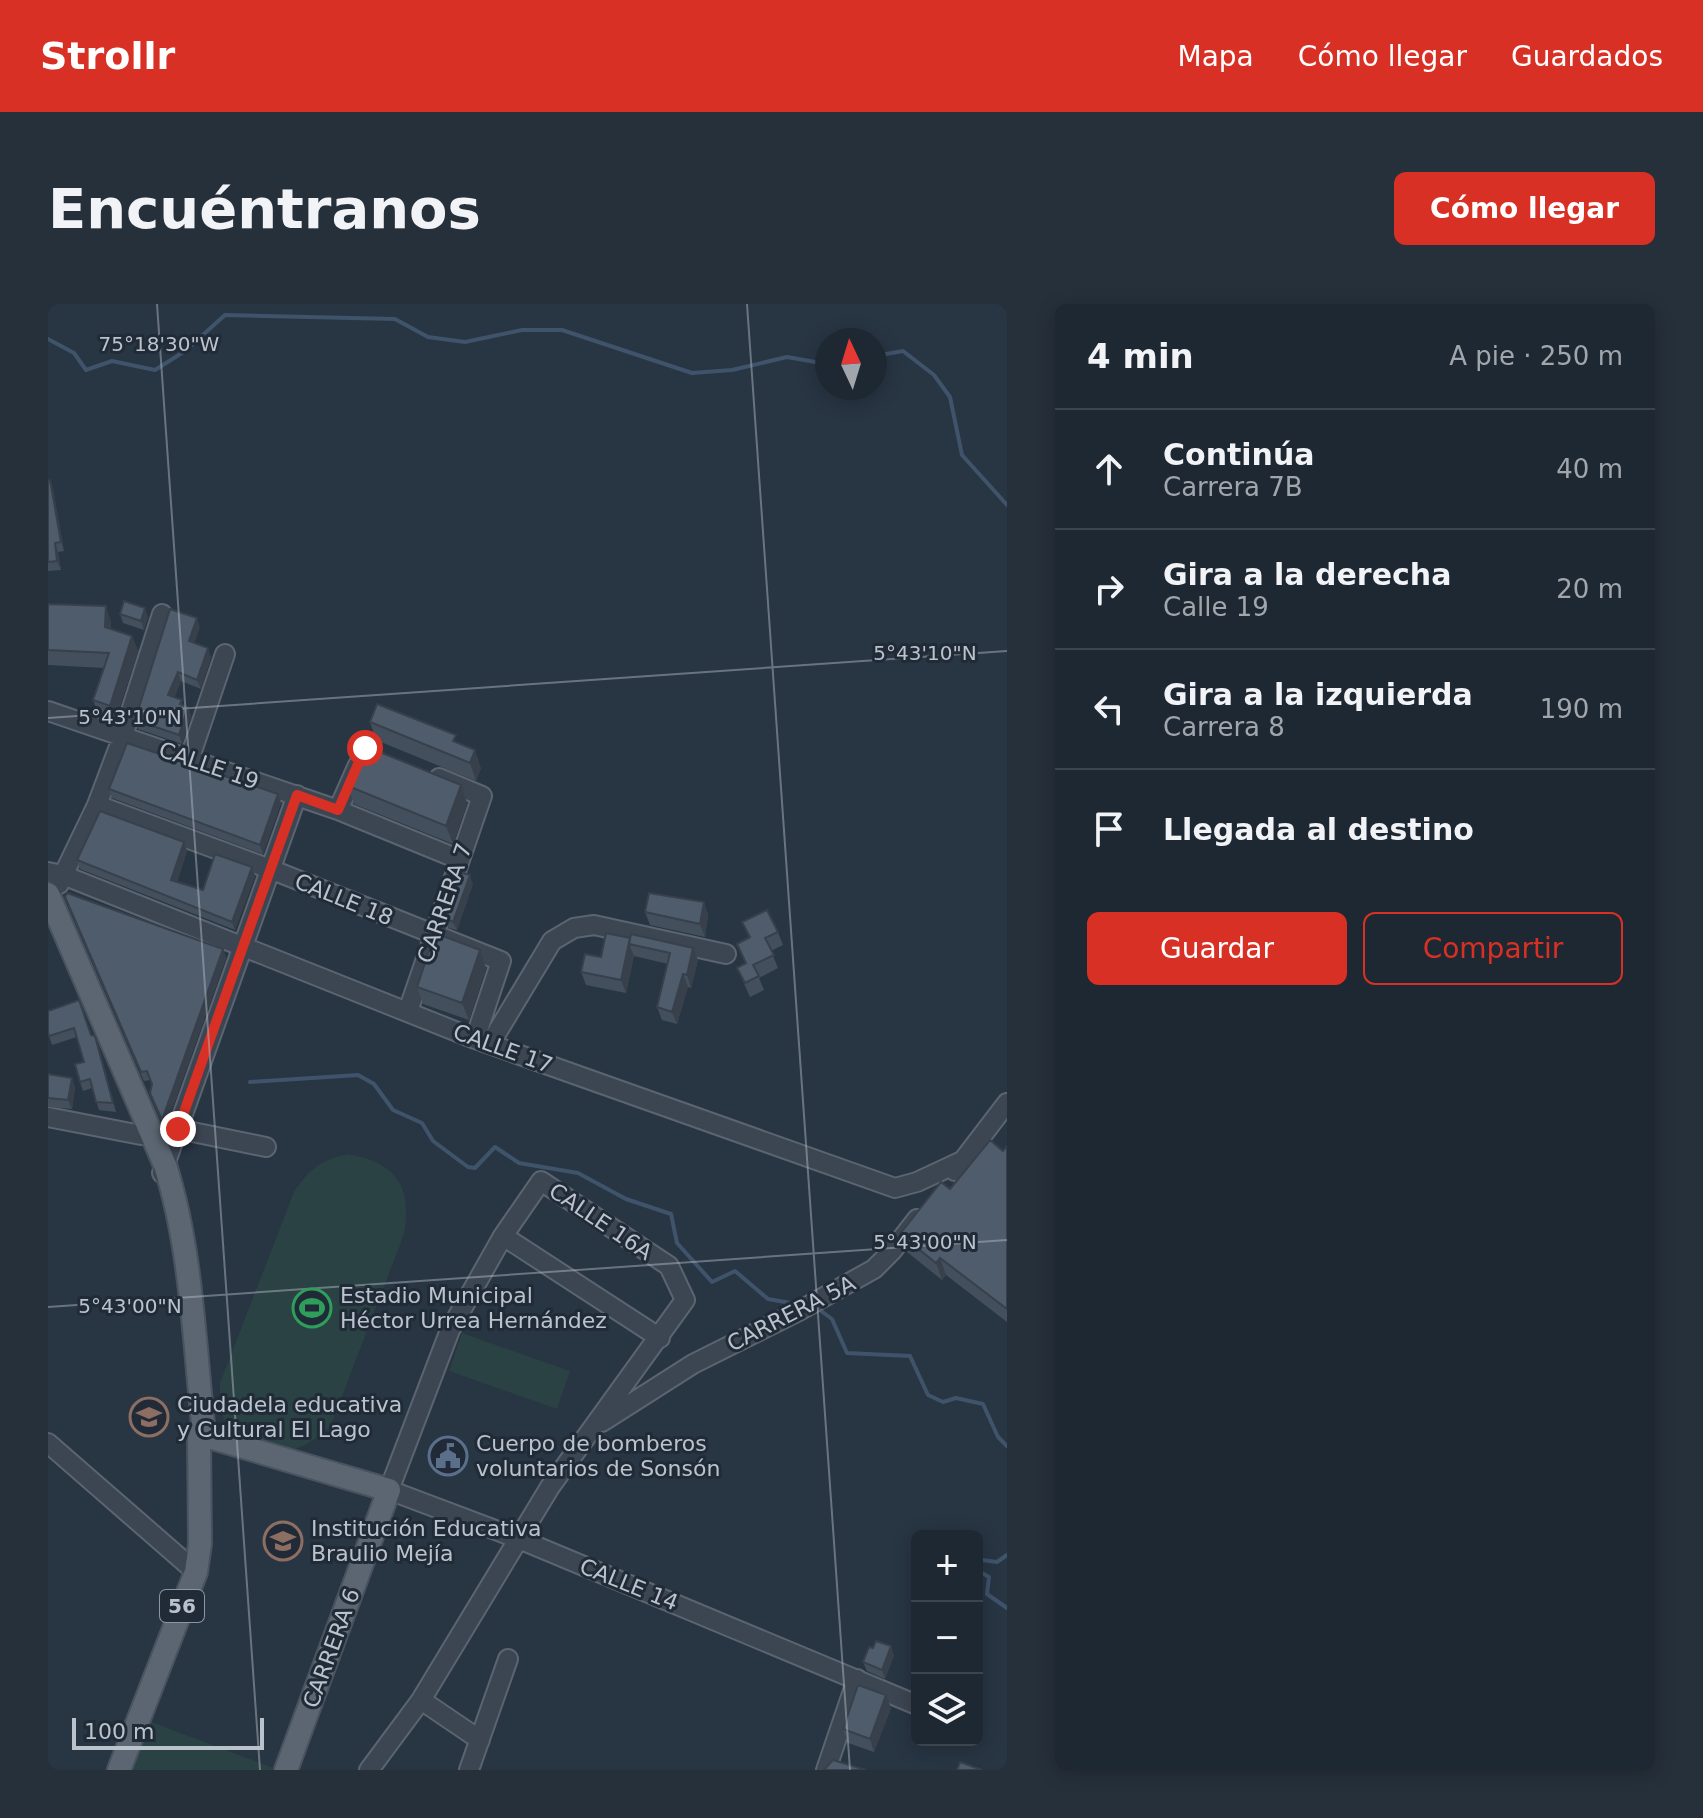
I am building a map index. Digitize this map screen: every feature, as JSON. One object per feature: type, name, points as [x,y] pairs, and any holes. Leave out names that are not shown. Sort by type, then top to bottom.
[{"type":"main road","name":"56","points":[[49,904],[174,1194],[203,1424],[199,1434],[200,1544],[196,1572],[119,1770]]},
{"type":"main road","name":"CALLE 14","points":[[199,1434],[389,1490]]},
{"type":"main road","name":"CARRERA 6","points":[[286,1770],[389,1490]]},
{"type":"street","points":[[49,904],[56,873],[97,805],[162,614]]},
{"type":"street","points":[[190,757],[225,654]]},
{"type":"street","name":"CALLE 19","points":[[48,711],[297,795],[458,859]]},
{"type":"street","points":[[338,810],[365,748]]},
{"type":"street","name":"CARRERA 7","points":[[408,1011],[432,933],[482,796],[423,772]]},
{"type":"street","points":[[163,1171],[297,795]]},
{"type":"street","name":"CALLE 18","points":[[97,805],[270,869],[501,961],[482,1042]]},
{"type":"street","name":"CALLE 17","points":[[56,873],[482,1042],[895,1188],[917,1182],[962,1161]]},
{"type":"street","points":[[482,1042],[552,941],[574,928],[594,925],[726,954]]},
{"type":"street","name":"CARRERA 5A","points":[[589,1431],[693,1364],[874,1269],[892,1251],[1007,1103]]},
{"type":"street","points":[[48,1117],[146,1134]]},
{"type":"street","points":[[178,1129],[266,1147]]},
{"type":"street","name":"CARRERA 6","points":[[389,1490],[450,1330],[503,1236],[541,1181]]},
{"type":"street","name":"CALLE 16A","points":[[541,1181],[669,1266],[685,1300]]},
{"type":"street","points":[[503,1236],[660,1338]]},
{"type":"street","name":"CARRERA 5A","points":[[369,1770],[421,1700],[550,1487],[685,1300]]},
{"type":"street","points":[[48,1443],[196,1572]]},
{"type":"street","name":"CALLE 14","points":[[389,1490],[519,1539],[911,1702]]},
{"type":"street","points":[[469,1770],[508,1659]]},
{"type":"street","points":[[826,1770],[857,1679]]},
{"type":"street","points":[[421,1700],[480,1740]]},
{"type":"green space","name":"Estadio Municipal Héctor Urrea Hernández","points":[[348,1154],[378,1163],[397,1179],[406,1202],[404,1234],[331,1425],[301,1447],[270,1448],[237,1431],[225,1421],[220,1383],[294,1192],[316,1167]]},
{"type":"green space","points":[[462,1333],[570,1371],[557,1409],[449,1371]]},
{"type":"green space","points":[[146,1720],[273,1768],[127,1770]]},
{"type":"building","points":[[48,481],[61,542],[55,543],[57,561],[48,562]]},
{"type":"building","points":[[124,601],[145,608],[141,621],[120,614]]},
{"type":"building","points":[[48,604],[106,606],[105,627],[132,636],[110,706],[93,700],[109,653],[48,650]]},
{"type":"building","points":[[170,609],[197,618],[189,641],[208,648],[197,680],[178,672],[168,695],[182,700],[180,704],[188,707],[179,735],[135,720]]},
{"type":"building","points":[[377,704],[456,735],[453,741],[475,750],[470,763],[370,722]]},
{"type":"building","points":[[127,743],[278,794],[260,845],[109,789]]},
{"type":"building","points":[[365,746],[461,785],[446,826],[348,786]]},
{"type":"building","points":[[100,811],[184,842],[171,880],[203,890],[215,854],[252,867],[232,922],[77,860]]},
{"type":"building","points":[[462,873],[470,875],[453,922],[446,919]]},
{"type":"building","points":[[67,893],[223,949],[162,1120],[150,1093],[152,1084],[147,1071],[141,1072],[65,897]]},
{"type":"building","points":[[649,893],[704,902],[700,924],[645,912]]},
{"type":"building","points":[[767,910],[778,932],[765,938],[774,955],[753,965],[759,976],[745,983],[737,968],[746,963],[737,944],[750,937],[742,922]]},
{"type":"building","points":[[435,933],[480,950],[462,1003],[417,987]]},
{"type":"building","points":[[606,933],[630,938],[621,980],[581,972],[585,954],[601,957]]},
{"type":"building","points":[[631,934],[693,948],[687,975],[683,974],[672,1012],[657,1007],[670,953],[629,944]]},
{"type":"building","points":[[79,1000],[91,1035],[95,1036],[113,1103],[96,1102],[90,1079],[80,1082],[75,1064],[84,1062],[74,1028],[49,1036],[48,1033],[48,1011]]},
{"type":"building","points":[[48,1074],[72,1078],[68,1100],[48,1098]]},
{"type":"building","points":[[990,1140],[1003,1151],[1007,1146],[1007,1309],[940,1258],[936,1263],[900,1234],[941,1182],[950,1189]]},
{"type":"building","points":[[876,1641],[891,1646],[882,1670],[863,1662],[869,1647],[873,1648]]},
{"type":"building","points":[[858,1685],[886,1695],[870,1739],[843,1729]]},
{"type":"building","points":[[833,1760],[866,1770],[824,1770]]},
{"type":"building","points":[[960,1762],[982,1770],[957,1770]]},
{"type":"waterway","points":[[48,339],[74,353],[86,370],[112,361],[155,370],[185,351],[225,315],[395,319],[428,337],[465,342],[522,330],[562,330],[692,373],[732,370],[787,357],[815,362]]},
{"type":"waterway","points":[[887,354],[903,351],[934,375],[950,397],[962,455],[1007,505]]},
{"type":"waterway","points":[[250,1082],[358,1075],[374,1084],[393,1110],[422,1123],[433,1141],[468,1167],[475,1168],[495,1147],[519,1163],[578,1173],[626,1199],[671,1214],[677,1243],[712,1282],[735,1271],[768,1299],[796,1304]]},
{"type":"waterway","points":[[817,1308],[832,1319],[847,1353],[910,1356],[928,1395],[943,1402],[956,1398],[983,1404],[998,1437],[1007,1446]]},
{"type":"waterway","points":[[983,1560],[997,1562],[1007,1555]]},
{"type":"waterway","points":[[983,1574],[989,1577],[987,1594],[1007,1608]]},
{"type":"place","name":"Estadio Municipal Héctor Urrea Hernández","points":[[312,1308]]},
{"type":"place","name":"Ciudadela educativa y Cultural El Lago","points":[[149,1417]]},
{"type":"place","name":"Cuerpo de bomberos voluntarios de Sonsón","points":[[448,1456]]},
{"type":"place","name":"Institución Educativa Braulio Mejía","points":[[283,1541]]},
{"type":"route","points":[[178,1129],[297,795],[338,810],[365,748]]}]
